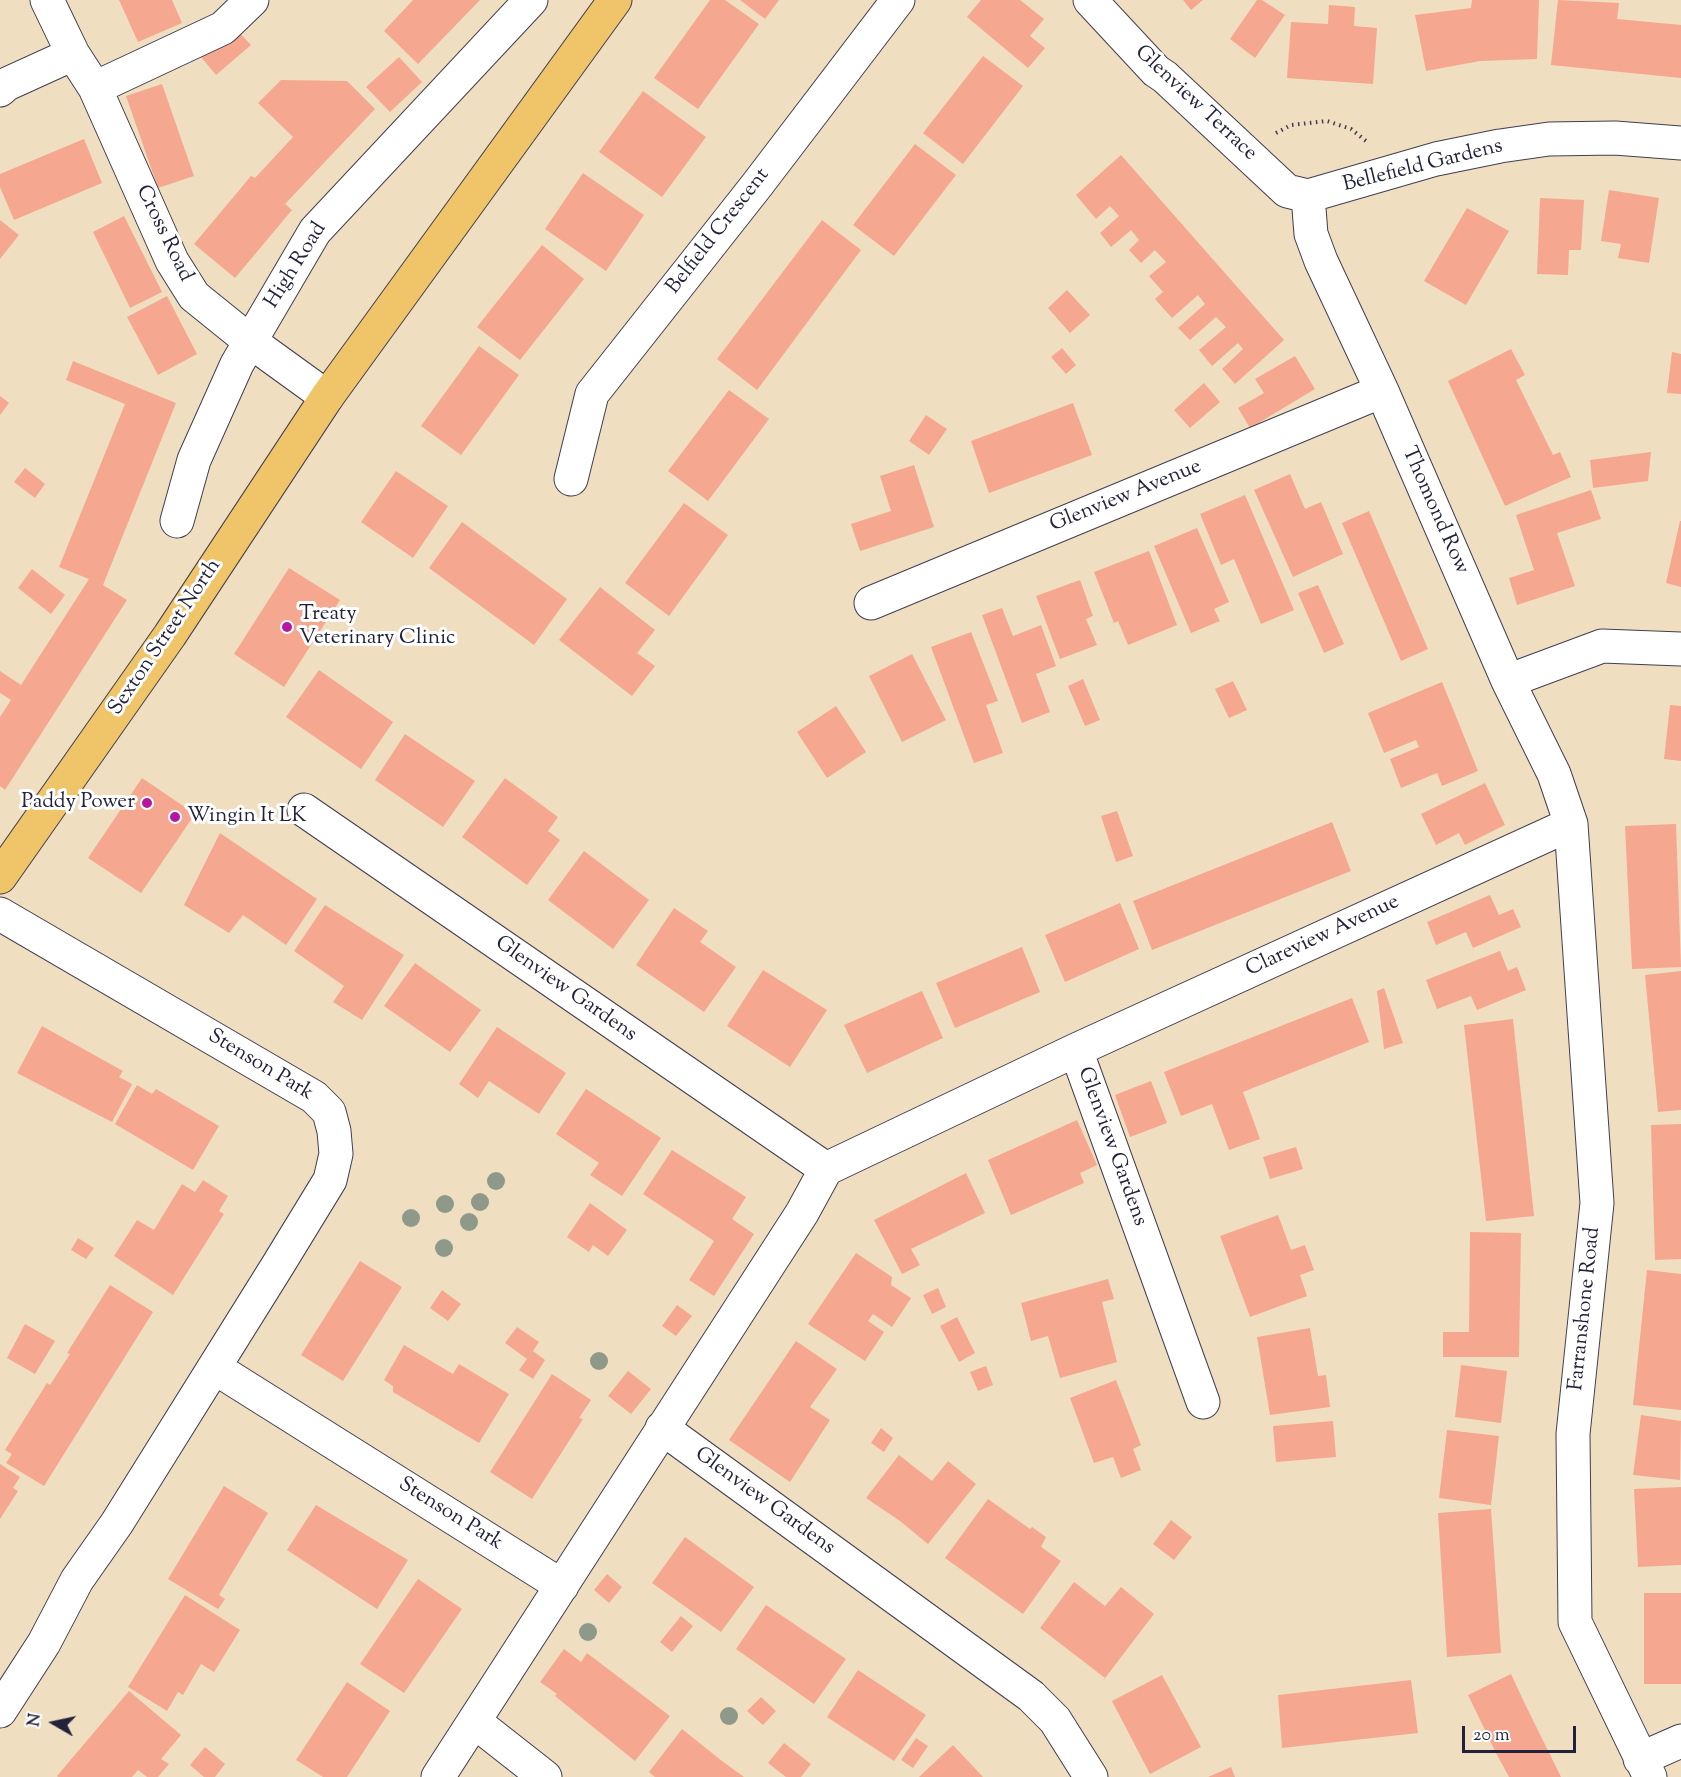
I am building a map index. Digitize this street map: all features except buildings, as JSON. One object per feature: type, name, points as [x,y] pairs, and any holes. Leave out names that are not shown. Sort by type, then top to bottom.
[{"type":"main road","points":[[327,397],[615,0]]},
{"type":"main road","name":"Sexton Street North","points":[[0,877],[170,635],[327,397]]},
{"type":"street","name":"Cross Road","points":[[47,0],[73,54],[95,88],[172,261],[194,296],[251,342],[327,397]]},
{"type":"street","points":[[95,88],[223,28],[252,0]]},
{"type":"street","name":"High Road","points":[[177,521],[194,459],[237,364],[315,231],[531,0]]},
{"type":"street","name":"Belfield Crescent","points":[[571,479],[592,394],[757,185],[898,0]]},
{"type":"street","name":"Glenview Terrace","points":[[1090,0],[1156,71],[1165,76],[1287,190],[1308,196]]},
{"type":"street","points":[[0,90],[7,84],[73,54]]},
{"type":"street","name":"Bellefield Gardens","points":[[1308,196],[1436,159],[1500,146],[1549,140],[1615,138],[1681,143]]},
{"type":"street","name":"Thomond Row","points":[[1308,196],[1311,234],[1321,261],[1382,391],[1508,681],[1554,774],[1570,824]]},
{"type":"street","name":"Glenview Avenue","points":[[871,603],[1382,391]]},
{"type":"street","points":[[1508,681],[1602,646],[1681,649]]},
{"type":"street","name":"Glenview Gardens","points":[[304,810],[826,1169],[1076,1050],[1203,1402]]},
{"type":"street","name":"Clareview Avenue","points":[[1076,1050],[1570,824]]},
{"type":"street","name":"Farranshone Road","points":[[1570,824],[1597,1203],[1574,1434],[1575,1622],[1645,1768]]},
{"type":"street","name":"Stenson Park","points":[[0,914],[314,1097],[329,1112],[334,1131],[336,1154],[330,1180],[117,1523],[76,1580],[44,1643],[0,1711]]},
{"type":"street","points":[[438,1777],[802,1213],[826,1169]]},
{"type":"street","name":"Stenson Park","points":[[215,1368],[562,1586]]},
{"type":"street","name":"Glenview Gardens","points":[[662,1428],[1031,1696],[1055,1720],[1091,1777]]},
{"type":"street","points":[[474,1722],[545,1777]]},
{"type":"street","points":[[1645,1768],[1681,1741]]},
{"type":"path","points":[[1243,150],[1291,125],[1327,122],[1351,129],[1402,169]]},
{"type":"place","name":"Treaty Veterinary Clinic","points":[[287,627]]},
{"type":"place","name":"Paddy Power","points":[[147,803]]},
{"type":"place","name":"Wingin It LK","points":[[175,817]]}]
